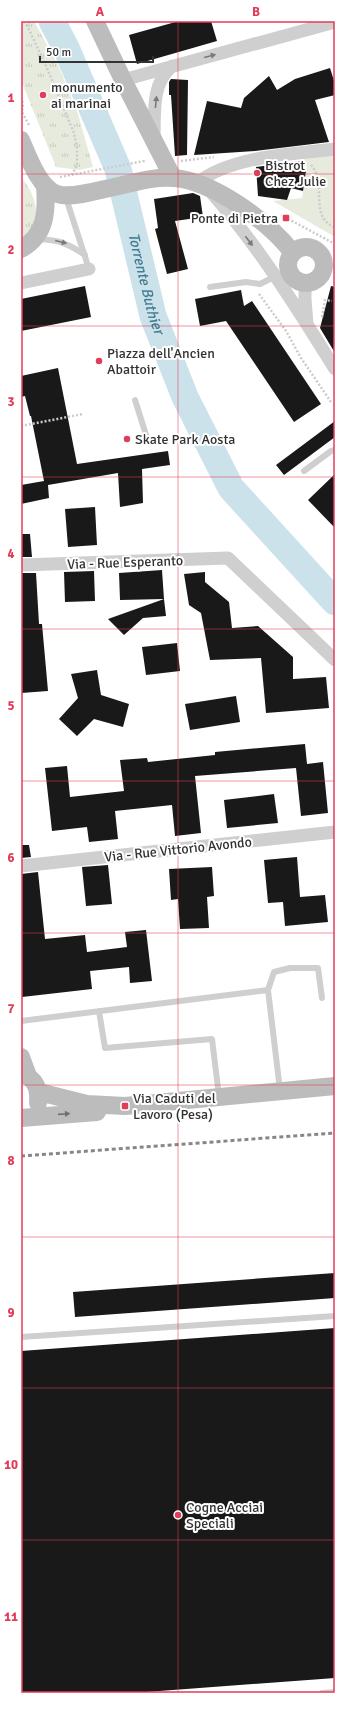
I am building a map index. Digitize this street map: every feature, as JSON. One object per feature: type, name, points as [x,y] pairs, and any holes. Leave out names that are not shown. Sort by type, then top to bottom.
[{"type":"street","points":[[95,21],[158,151],[174,169],[202,186],[237,204],[272,230],[292,252]]},
{"type":"street","points":[[123,80],[335,22]]},
{"type":"street","points":[[154,140],[155,102],[159,82],[164,73],[172,66]]},
{"type":"street","points":[[21,140],[42,182],[46,214],[44,224],[28,244]]},
{"type":"street","points":[[202,186],[207,175],[230,166],[307,152],[335,149]]},
{"type":"street","points":[[21,167],[31,171],[56,194],[71,195],[147,181],[174,169]]},
{"type":"street","points":[[202,186],[227,210],[276,276],[335,369]]},
{"type":"street","points":[[306,246],[316,248],[323,255],[325,264],[330,271],[323,274],[316,281],[305,283],[298,281],[291,274],[288,265],[292,252],[306,246]]},
{"type":"street","points":[[21,283],[89,269]]},
{"type":"street","points":[[304,319],[305,283]]},
{"type":"street","name":"Via - Rue Esperanto","points":[[21,565],[228,558],[335,660]]},
{"type":"street","name":"Via - Rue Vittorio Avondo","points":[[21,866],[335,832]]},
{"type":"street","points":[[21,1057],[24,1075],[36,1084],[39,1092],[38,1103],[35,1109],[23,1117]]},
{"type":"street","points":[[39,1092],[87,1104],[125,1106],[335,1086]]},
{"type":"street","points":[[23,1117],[108,1112],[125,1106]]},
{"type":"lane","points":[[71,195],[89,269]]},
{"type":"lane","points":[[28,244],[52,239],[68,243],[85,254]]},
{"type":"lane","points":[[210,287],[246,282],[260,284],[276,276]]},
{"type":"lane","points":[[135,400],[147,438]]},
{"type":"lane","points":[[304,471],[331,451],[335,450]]},
{"type":"lane","points":[[280,1091],[268,990],[274,972],[290,968],[318,968],[322,998]]},
{"type":"lane","points":[[21,1021],[268,990]]},
{"type":"lane","points":[[99,1011],[105,1048],[212,1039],[219,1097]]},
{"type":"lane","points":[[21,1337],[335,1316]]},
{"type":"lane","points":[[322,1693],[335,1692]]},
{"type":"path","points":[[25,21],[47,68],[74,134],[77,148],[77,165],[71,175],[144,161]]},
{"type":"path","points":[[307,152],[310,164],[316,170],[319,181],[322,217],[326,222],[335,227]]},
{"type":"path","points":[[174,169],[229,155],[230,166]]},
{"type":"path","points":[[258,292],[286,331],[301,358],[331,402]]},
{"type":"path","points":[[320,321],[325,300],[332,302]]},
{"type":"path","points":[[21,426],[83,414]]},
{"type":"green space","points":[[21,21],[34,21],[58,65],[78,114],[93,167],[79,170],[56,167],[21,80]]},
{"type":"green space","points":[[335,145],[335,237],[273,201],[302,198],[307,167],[301,163],[301,148]]},
{"type":"green space","points":[[21,178],[33,196],[36,218],[35,225],[30,232],[21,239]]},
{"type":"building","points":[[179,21],[211,21],[217,41],[137,64],[129,35]]},
{"type":"building","points":[[330,68],[335,84],[335,95],[315,100],[329,142],[255,151],[194,155],[207,101],[241,108],[244,98],[269,76],[277,90],[295,79]]},
{"type":"building","points":[[171,79],[188,80],[187,155],[175,156],[171,95],[169,95],[169,82]]},
{"type":"building","points":[[300,161],[300,169],[306,171],[303,191],[291,188],[287,200],[258,196],[256,167]]},
{"type":"building","points":[[193,193],[200,196],[203,217],[175,221],[188,269],[167,274],[155,229],[158,228],[154,199]]},
{"type":"building","points":[[85,286],[91,317],[21,331],[21,299]]},
{"type":"building","points":[[331,286],[335,287],[335,353],[320,328]]},
{"type":"building","points":[[241,290],[244,306],[252,301],[321,404],[294,422],[226,321],[200,326],[195,299]]},
{"type":"building","points":[[58,368],[77,464],[168,451],[170,465],[142,469],[143,503],[120,507],[118,473],[48,485],[49,498],[21,504],[21,485],[44,481],[31,416],[25,396],[21,397],[21,376]]},
{"type":"building","points":[[335,421],[335,437],[284,475],[276,465]]},
{"type":"building","points":[[335,474],[335,528],[308,500]]},
{"type":"building","points":[[95,507],[97,545],[68,547],[65,509]]},
{"type":"building","points":[[21,534],[30,534],[32,557],[21,557]]},
{"type":"building","points":[[162,570],[164,599],[120,600],[119,573]]},
{"type":"building","points":[[94,571],[95,601],[65,602],[64,572]]},
{"type":"building","points":[[205,572],[205,582],[229,602],[232,628],[258,626],[293,657],[293,679],[326,677],[329,708],[266,713],[261,658],[210,660],[201,613],[189,605],[184,574]]},
{"type":"building","points":[[21,573],[36,573],[39,624],[42,624],[48,691],[21,693]]},
{"type":"building","points":[[164,599],[166,616],[143,618],[124,635],[108,619]]},
{"type":"building","points":[[177,643],[180,671],[146,675],[142,647]]},
{"type":"building","points":[[97,670],[101,695],[129,704],[123,727],[94,719],[77,736],[59,719],[78,698],[71,674]]},
{"type":"building","points":[[236,696],[240,722],[190,730],[185,704]]},
{"type":"building","points":[[305,744],[307,764],[323,762],[328,813],[301,816],[296,768],[195,776],[201,833],[175,836],[172,805],[115,811],[118,839],[89,842],[87,827],[52,831],[45,768],[67,766],[70,797],[124,791],[120,760],[147,758],[148,762],[215,755],[215,752]]},
{"type":"building","points":[[274,794],[278,823],[227,828],[224,800]]},
{"type":"building","points":[[21,845],[29,845],[31,857],[21,858]]},
{"type":"building","points":[[297,857],[300,897],[325,895],[328,922],[285,926],[283,902],[268,903],[264,860]]},
{"type":"building","points":[[108,865],[112,904],[86,906],[82,867]]},
{"type":"building","points":[[212,867],[214,896],[207,897],[209,928],[180,929],[178,899],[171,900],[169,869]]},
{"type":"building","points":[[38,872],[45,939],[85,935],[87,952],[127,947],[125,932],[146,930],[152,981],[130,983],[129,967],[90,971],[92,989],[22,997],[21,874]]},
{"type":"building","points":[[335,1273],[335,1298],[75,1317],[73,1292]]},
{"type":"building","name":"Cogne Acciai Speciali","points":[[335,1328],[335,1678],[133,1693],[21,1693],[21,1351]]},
{"type":"waterway","name":"Torrente Buthier","points":[[52,21],[67,50],[118,169],[153,316],[185,397],[231,488],[335,602]]},
{"type":"railway","points":[[21,1156],[335,1133]]},
{"type":"place","name":"monumento ai marinai","points":[[43,95]]},
{"type":"place","name":"Bistrot Chez Julie","points":[[257,173]]},
{"type":"place","name":"Ponte di Pietra","points":[[286,218]]},
{"type":"place","name":"Piazza dell'Ancien Abattoir","points":[[99,361]]},
{"type":"place","name":"Skate Park Aosta","points":[[127,439]]},
{"type":"place","name":"Via Caduti del Lavoro (Pesa)","points":[[125,1106]]},
{"type":"place","name":"Cogne Acciai Speciali","points":[[178,1515]]}]
